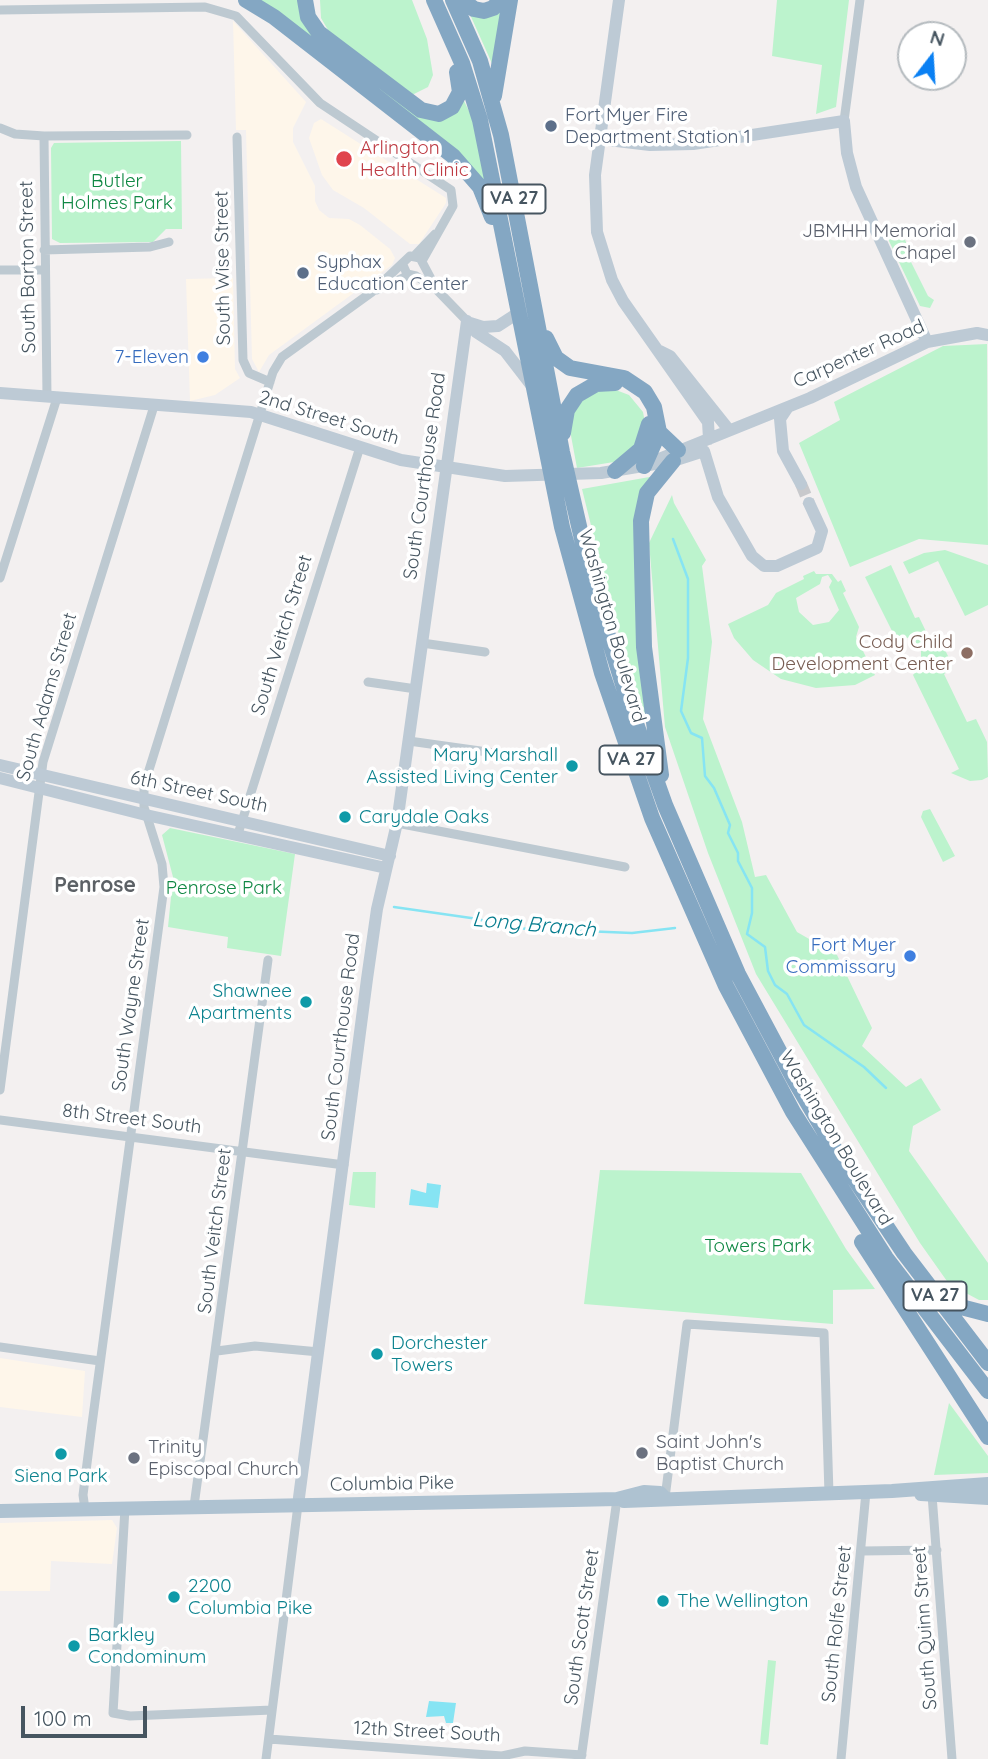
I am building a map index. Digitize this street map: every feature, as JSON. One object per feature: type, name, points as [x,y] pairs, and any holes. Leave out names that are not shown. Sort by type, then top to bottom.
[{"type":"highway","points":[[246,0],[305,41],[461,163],[484,194],[497,241],[511,274]]},
{"type":"highway","points":[[305,0],[311,22],[331,43],[412,105],[434,114],[453,107],[460,92],[443,19]]},
{"type":"highway","name":"Washington Boulevard","points":[[434,0],[480,120],[532,386],[574,576],[634,770],[701,932],[793,1112],[886,1258],[988,1391]]},
{"type":"highway","name":"Washington Boulevard","points":[[453,0],[478,54],[494,105],[562,452],[601,615],[665,806],[751,1000],[834,1149],[886,1227],[988,1363]]},
{"type":"highway","points":[[462,0],[474,9],[484,11],[493,8],[501,0]]},
{"type":"highway","points":[[494,105],[510,0]]},
{"type":"highway","points":[[532,294],[556,358],[575,370],[619,377],[636,383],[651,401],[659,432],[644,466]]},
{"type":"highway","points":[[562,452],[564,420],[573,399],[596,384],[621,385],[640,398],[649,425],[640,449],[608,472]]},
{"type":"highway","points":[[659,432],[690,450],[655,480],[645,498],[640,541],[645,659],[665,806]]},
{"type":"highway","points":[[793,1112],[837,1200],[988,1437]]},
{"type":"highway","points":[[886,1227],[949,1299],[967,1309],[988,1314]]},
{"type":"main road","name":"Columbia Pike","points":[[0,1511],[617,1499],[629,1503],[659,1502],[665,1498],[830,1494],[988,1484]]},
{"type":"main road","name":"Columbia Pike","points":[[892,1491],[988,1500]]},
{"type":"street","points":[[619,0],[594,188],[596,225],[602,253],[623,301],[660,351],[670,356],[729,430]]},
{"type":"street","points":[[860,0],[844,121],[847,153],[856,187],[927,342]]},
{"type":"street","points":[[0,10],[205,7],[236,16],[320,103],[448,187],[453,193],[454,203],[413,276],[372,292]]},
{"type":"street","points":[[600,139],[650,145],[693,144],[844,121]]},
{"type":"street","points":[[0,128],[15,134],[44,136],[187,135]]},
{"type":"street","name":"South Barton Street","points":[[0,578],[52,398],[44,270],[44,136]]},
{"type":"street","name":"South Wise Street","points":[[237,137],[243,363],[252,375],[270,382]]},
{"type":"street","points":[[44,250],[150,247],[169,242]]},
{"type":"street","points":[[372,292],[403,265],[407,257],[420,261],[437,290],[476,332],[505,351],[532,386]]},
{"type":"street","points":[[403,265],[413,276],[437,290]]},
{"type":"street","points":[[0,270],[44,270]]},
{"type":"street","name":"South Wayne Street","points":[[85,1509],[83,1496],[100,1361],[164,887],[162,864],[146,815],[144,786],[270,382],[280,359],[372,292]]},
{"type":"street","points":[[467,321],[483,327],[498,326],[518,313]]},
{"type":"street","name":"South Courthouse Road","points":[[266,1759],[370,956],[397,823],[467,321]]},
{"type":"street","name":"Carpenter Road","points":[[690,450],[927,342],[977,333],[988,335]]},
{"type":"street","points":[[660,351],[660,357],[708,422],[690,450],[752,556],[764,566],[777,566],[817,548],[822,531],[810,503]]},
{"type":"street","name":"2nd Street South","points":[[0,393],[261,414],[405,461],[513,477],[608,472],[644,466],[690,450]]},
{"type":"street","name":"South Adams Street","points":[[0,1090],[39,781],[154,406]]},
{"type":"street","name":"Carpenter Road","points":[[788,407],[780,419],[784,455],[801,484]]},
{"type":"street","name":"South Veitch Street","points":[[240,827],[360,447]]},
{"type":"street","points":[[422,643],[485,652]]},
{"type":"street","points":[[368,682],[416,689]]},
{"type":"street","points":[[409,741],[530,758]]},
{"type":"street","name":"6th Street South","points":[[0,765],[39,781],[146,815],[240,827]]},
{"type":"street","name":"6th Street South","points":[[0,778],[39,781],[144,800],[240,827],[388,862]]},
{"type":"street","points":[[397,823],[625,867]]},
{"type":"street","name":"South Veitch Street","points":[[194,1506],[268,960]]},
{"type":"street","name":"8th Street South","points":[[0,1120],[344,1165]]},
{"type":"street","points":[[665,1498],[687,1324],[824,1333],[830,1494]]},
{"type":"street","points":[[217,1351],[255,1346],[319,1352]]},
{"type":"street","points":[[0,1348],[100,1361]]},
{"type":"street","name":"South Rolfe Street","points":[[841,1759],[866,1492]]},
{"type":"street","name":"South Quinn Street","points":[[932,1495],[952,1759]]},
{"type":"street","name":"South Scott Street","points":[[582,1757],[617,1499]]},
{"type":"street","points":[[125,1508],[113,1713],[130,1716],[272,1710]]},
{"type":"street","points":[[862,1551],[937,1550]]},
{"type":"street","name":"12th Street South","points":[[269,1740],[502,1756],[525,1751],[582,1757]]},
{"type":"shaded area","points":[[233,21],[306,102],[293,128],[293,142],[315,186],[315,201],[319,210],[329,218],[349,219],[360,225],[390,249],[395,258],[392,265],[269,355],[259,372],[252,359],[246,130],[236,130]]},
{"type":"shaded area","points":[[321,119],[446,198],[446,203],[419,244],[410,244],[364,208],[333,190],[322,175],[309,138],[314,123]]},
{"type":"shaded area","points":[[233,278],[235,369],[240,378],[215,395],[190,401],[186,279]]},
{"type":"shaded area","points":[[0,1358],[85,1371],[82,1417],[0,1407]]},
{"type":"shaded area","points":[[112,1520],[117,1528],[112,1564],[51,1561],[50,1591],[0,1591],[0,1523]]},
{"type":"green space","points":[[258,0],[298,0],[301,14],[422,117],[464,101],[472,117],[491,196]]},
{"type":"green space","points":[[320,0],[412,0],[427,39],[433,75],[428,87],[412,95],[331,35],[321,18]]},
{"type":"green space","points":[[506,0],[494,68],[468,10]]},
{"type":"green space","points":[[777,0],[849,0],[836,107],[816,114],[822,65],[772,56]]},
{"type":"green space","name":"Butler Holmes Park","points":[[181,141],[182,229],[166,229],[153,242],[60,243],[52,239],[51,148],[54,143]]},
{"type":"green space","points":[[893,230],[903,235],[909,249],[907,254],[928,296],[934,300],[930,308],[920,306],[889,241],[888,235]]},
{"type":"green space","points":[[987,344],[988,545],[919,539],[850,567],[799,443],[840,420],[834,402],[943,346]]},
{"type":"green space","points":[[608,387],[629,395],[643,412],[646,428],[639,447],[620,461],[577,468],[569,425],[575,406],[589,393]]},
{"type":"green space","points":[[655,476],[642,491],[648,727],[614,618],[582,489]]},
{"type":"green space","points":[[672,495],[706,560],[702,566],[712,642],[703,719],[742,822],[755,877],[766,875],[797,932],[837,955],[872,1028],[862,1046],[906,1087],[921,1078],[941,1110],[913,1126],[909,1151],[988,1263],[988,1300],[979,1300],[949,1284],[920,1243],[756,974],[708,853],[665,727],[649,543]]},
{"type":"green space","points":[[945,550],[988,565],[988,605],[965,616],[938,561],[909,574],[903,562],[924,553]]},
{"type":"green space","points":[[891,565],[915,618],[919,617],[934,648],[942,644],[951,662],[952,669],[944,674],[967,722],[976,719],[987,742],[988,777],[982,780],[970,781],[951,773],[959,769],[913,675],[921,664],[921,651],[909,638],[895,637],[865,577]]},
{"type":"green space","points":[[814,571],[816,574],[832,574],[838,582],[841,580],[846,591],[843,593],[859,627],[856,637],[875,675],[855,685],[816,688],[781,679],[753,660],[734,638],[728,624],[768,605],[776,593],[804,579],[803,576]],"holes":[[[828,575],[832,581],[829,587],[839,610],[829,622],[813,625],[799,612],[796,598],[820,584],[822,577]]]},
{"type":"green space","points":[[930,809],[955,856],[943,862],[921,817],[923,811]]},
{"type":"green space","name":"Penrose Park","points":[[170,828],[295,854],[281,956],[227,948],[228,937],[168,927],[173,877],[162,835]]},
{"type":"green space","name":"Towers Park","points":[[600,1170],[801,1173],[846,1249],[875,1289],[833,1290],[833,1324],[584,1304]]},
{"type":"green space","points":[[353,1172],[376,1172],[375,1208],[349,1205]]},
{"type":"green space","points":[[949,1403],[988,1456],[988,1473],[934,1475]]},
{"type":"green space","points":[[768,1660],[776,1661],[768,1745],[760,1744]]},
{"type":"water","points":[[427,1183],[441,1185],[438,1208],[409,1205],[411,1189],[426,1193]]},
{"type":"water","points":[[429,1701],[456,1703],[453,1723],[446,1723],[444,1716],[426,1717]]},
{"type":"waterway","points":[[673,539],[688,579],[688,658],[681,711],[691,733],[702,738],[705,776],[714,788],[730,825],[728,833],[752,888],[752,913],[747,934],[765,947],[768,971],[775,985],[787,994],[804,1025],[864,1067],[886,1088]]},
{"type":"waterway","name":"Long Branch","points":[[394,907],[478,919],[510,928],[632,933],[675,928]]},
{"type":"tunnel","points":[[801,484],[809,503]]},
{"type":"place","name":"Fort Myer Fire Department Station 1","points":[[551,126]]},
{"type":"place","name":"Arlington Health Clinic","points":[[344,159]]},
{"type":"place","name":"JBMHH Memorial Chapel","points":[[970,242]]},
{"type":"place","name":"Syphax Education Center","points":[[303,273]]},
{"type":"place","name":"7-Eleven","points":[[203,357]]},
{"type":"place","name":"Cody Child Development Center","points":[[967,653]]},
{"type":"place","name":"Mary Marshall Assisted Living Center","points":[[572,766]]},
{"type":"place","name":"Carydale Oaks","points":[[345,817]]},
{"type":"place","name":"Fort Myer Commissary","points":[[910,956]]},
{"type":"place","name":"Shawnee Apartments","points":[[306,1002]]},
{"type":"place","name":"Dorchester Towers","points":[[377,1354]]},
{"type":"place","name":"Saint John's Baptist Church","points":[[642,1453]]},
{"type":"place","name":"Siena Park","points":[[61,1454]]},
{"type":"place","name":"Trinity Episcopal Church","points":[[134,1458]]},
{"type":"place","name":"2200 Columbia Pike","points":[[174,1597]]},
{"type":"place","name":"The Wellington","points":[[663,1601]]},
{"type":"place","name":"Barkley Condominum","points":[[74,1646]]},
{"type":"district","name":"Penrose","points":[[95,886]]}]
